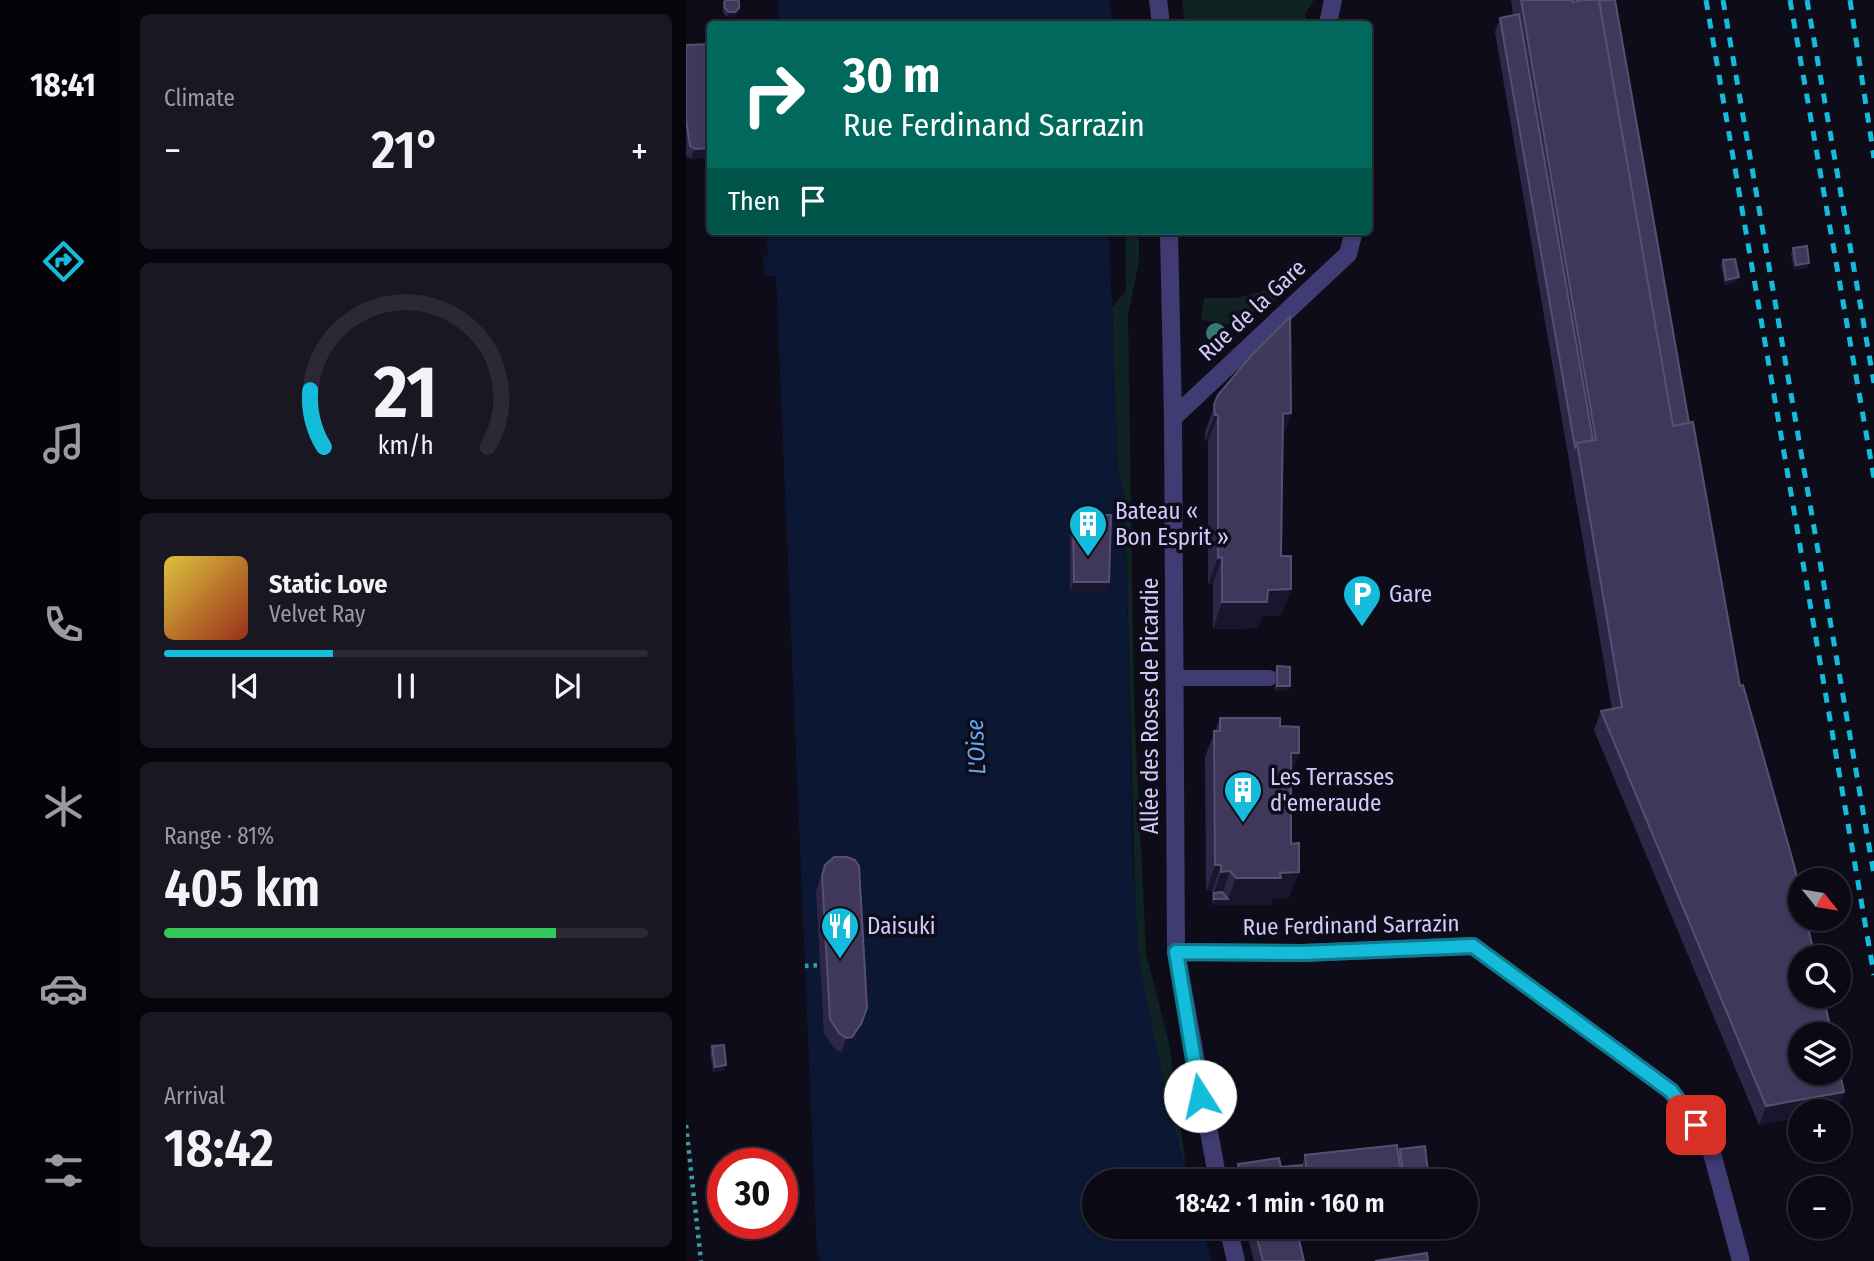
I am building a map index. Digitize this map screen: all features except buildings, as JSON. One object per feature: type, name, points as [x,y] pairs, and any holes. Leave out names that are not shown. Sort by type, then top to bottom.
[{"type":"street","points":[[1158,0],[1161,21]]},
{"type":"street","points":[[1329,21],[1333,0]]},
{"type":"street","name":"Allée des Roses de Picardie","points":[[1170,235],[1176,952],[1215,1169]]},
{"type":"street","name":"Rue de la Gare","points":[[1173,418],[1348,254],[1353,235]]},
{"type":"street","name":"Rue Ferdinand Sarrazin","points":[[1176,952],[1302,953],[1473,946],[1671,1091],[1709,1142],[1741,1261]]},
{"type":"street","points":[[1231,1239],[1236,1261]]},
{"type":"lane","points":[[1174,678],[1269,678]]},
{"type":"path","points":[[805,966],[821,965]]},
{"type":"path","points":[[686,1125],[701,1261]]},
{"type":"green space","points":[[1182,0],[1314,0],[1305,14],[1306,21],[1185,21]]},
{"type":"green space","points":[[1125,235],[1139,235],[1139,261],[1128,315],[1134,702],[1146,953],[1169,1043],[1186,1169],[1138,1018],[1125,497],[1118,472],[1112,307],[1126,291]]},
{"type":"green space","points":[[1273,288],[1282,293],[1281,296],[1233,325],[1201,320],[1204,298],[1238,298]]},
{"type":"water","points":[[778,0],[1109,0],[1112,21],[779,21]]},
{"type":"water","name":"L'Oise","points":[[766,235],[1109,235],[1118,472],[1125,497],[1133,870],[1140,965],[1170,1113],[1186,1169],[1082,1169],[1082,1239],[1206,1239],[1211,1261],[820,1261],[817,1253],[776,276],[764,276],[763,255],[768,255]]},
{"type":"railway","points":[[1706,0],[1874,975]]},
{"type":"railway","points":[[1723,0],[1874,875]]},
{"type":"railway","points":[[1790,0],[1874,478]]},
{"type":"railway","points":[[1807,0],[1874,383]]},
{"type":"railway","points":[[1850,0],[1874,158]]},
{"type":"place","name":"Bateau « Bon Esprit »","points":[[1088,558]]},
{"type":"place","name":"Gare","points":[[1362,628]]},
{"type":"place","name":"Les Terrasses d'emeraude","points":[[1243,824]]},
{"type":"place","name":"Daisuki","points":[[840,960]]},
{"type":"route","points":[[1200,1096],[1176,952],[1302,953],[1473,946],[1671,1091],[1696,1125]]}]
